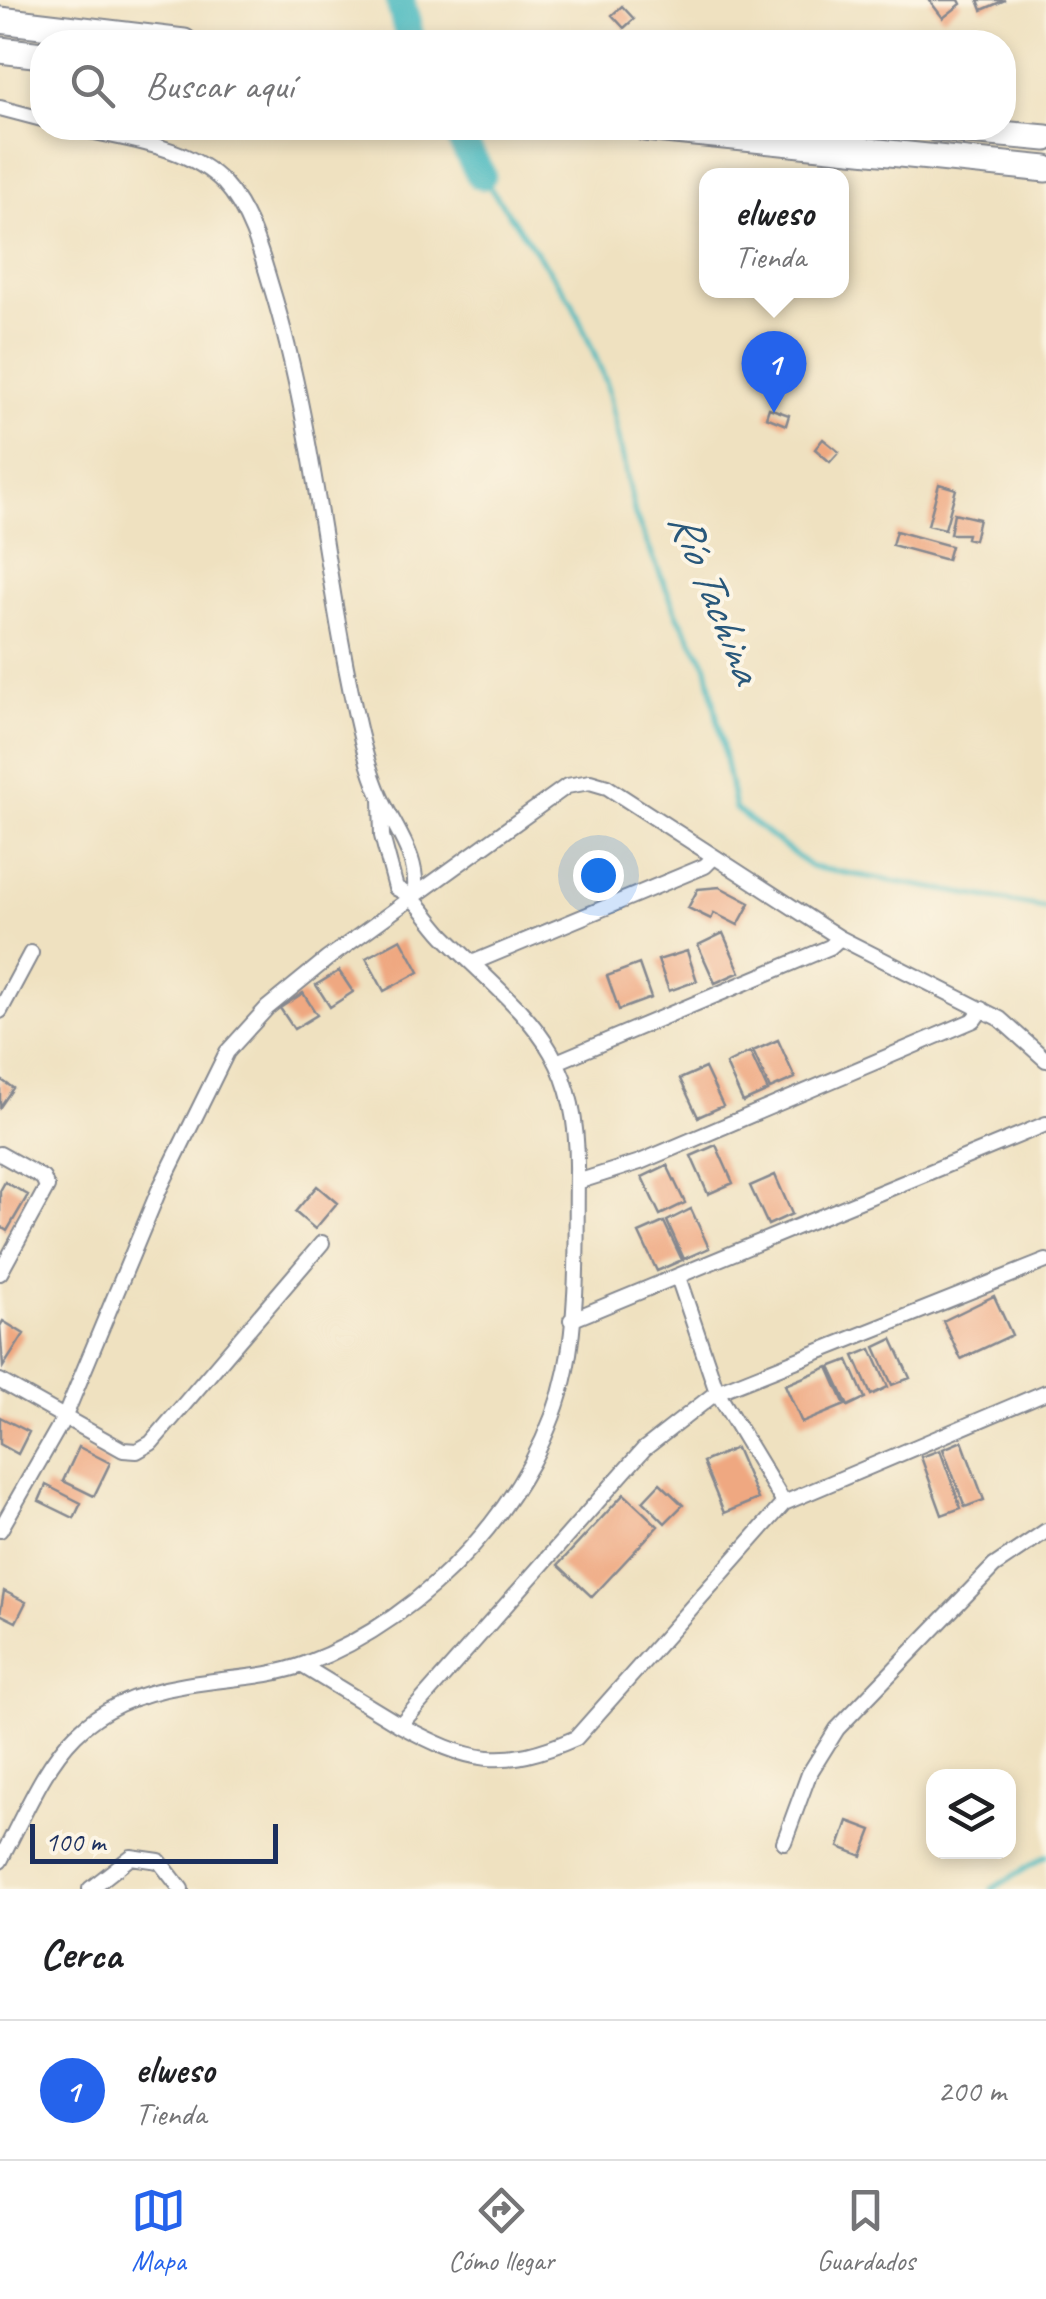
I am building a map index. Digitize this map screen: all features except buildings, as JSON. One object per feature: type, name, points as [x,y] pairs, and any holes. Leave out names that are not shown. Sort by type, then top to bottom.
[{"type":"highway","points":[[0,20],[84,30]]},
{"type":"highway","points":[[0,50],[30,54]]},
{"type":"highway","points":[[1016,135],[1046,138]]},
{"type":"highway","points":[[769,140],[1046,169]]},
{"type":"street","points":[[0,108],[30,116]]},
{"type":"street","points":[[125,140],[178,153],[202,165],[224,184],[250,229],[285,336],[310,445],[361,735],[381,798],[417,879],[414,896]]},
{"type":"street","points":[[0,1530],[65,1416],[159,1190],[227,1052],[267,1008],[561,789],[581,782],[607,787],[840,938],[1016,1030],[1046,1060]]},
{"type":"street","points":[[0,1861],[36,1784],[84,1725],[144,1694],[303,1666],[341,1648],[444,1575],[488,1531],[535,1458],[554,1412],[566,1370],[571,1320],[577,1182],[574,1124],[558,1061],[524,1009],[430,922],[414,896],[396,888],[382,836],[381,798]]},
{"type":"street","points":[[472,963],[705,866],[714,857]]},
{"type":"street","points":[[558,1061],[830,947],[840,938]]},
{"type":"street","points":[[0,1012],[31,953]]},
{"type":"street","points":[[577,1182],[640,1162],[974,1020],[982,1009]]},
{"type":"street","points":[[571,1320],[1046,1124]]},
{"type":"street","points":[[0,1154],[43,1178],[47,1187],[0,1273]]},
{"type":"street","points":[[0,1381],[123,1450],[137,1450],[152,1443],[322,1243]]},
{"type":"street","points":[[400,1726],[644,1449],[717,1392],[1046,1261]]},
{"type":"street","points":[[678,1277],[717,1392],[784,1503]]},
{"type":"street","points":[[303,1666],[454,1754],[492,1762],[529,1756],[576,1738],[784,1503],[1046,1392]]},
{"type":"street","points":[[784,1842],[809,1774],[837,1730],[994,1566],[1046,1530]]},
{"type":"street","points":[[90,1889],[131,1857],[159,1861],[180,1889]]},
{"type":"waterway","name":"Río Tachina","points":[[400,0],[408,30]]},
{"type":"waterway","name":"Río Tachina","points":[[462,140],[481,175]]},
{"type":"waterway","name":"Río Tachina","points":[[481,175],[572,302],[607,384],[635,515],[678,616],[707,666],[735,809],[811,867],[1046,908]]},
{"type":"waterway","name":"Río Tachina","points":[[992,1889],[1046,1856]]},
{"type":"place","name":"elweso","points":[[774,413]]}]
